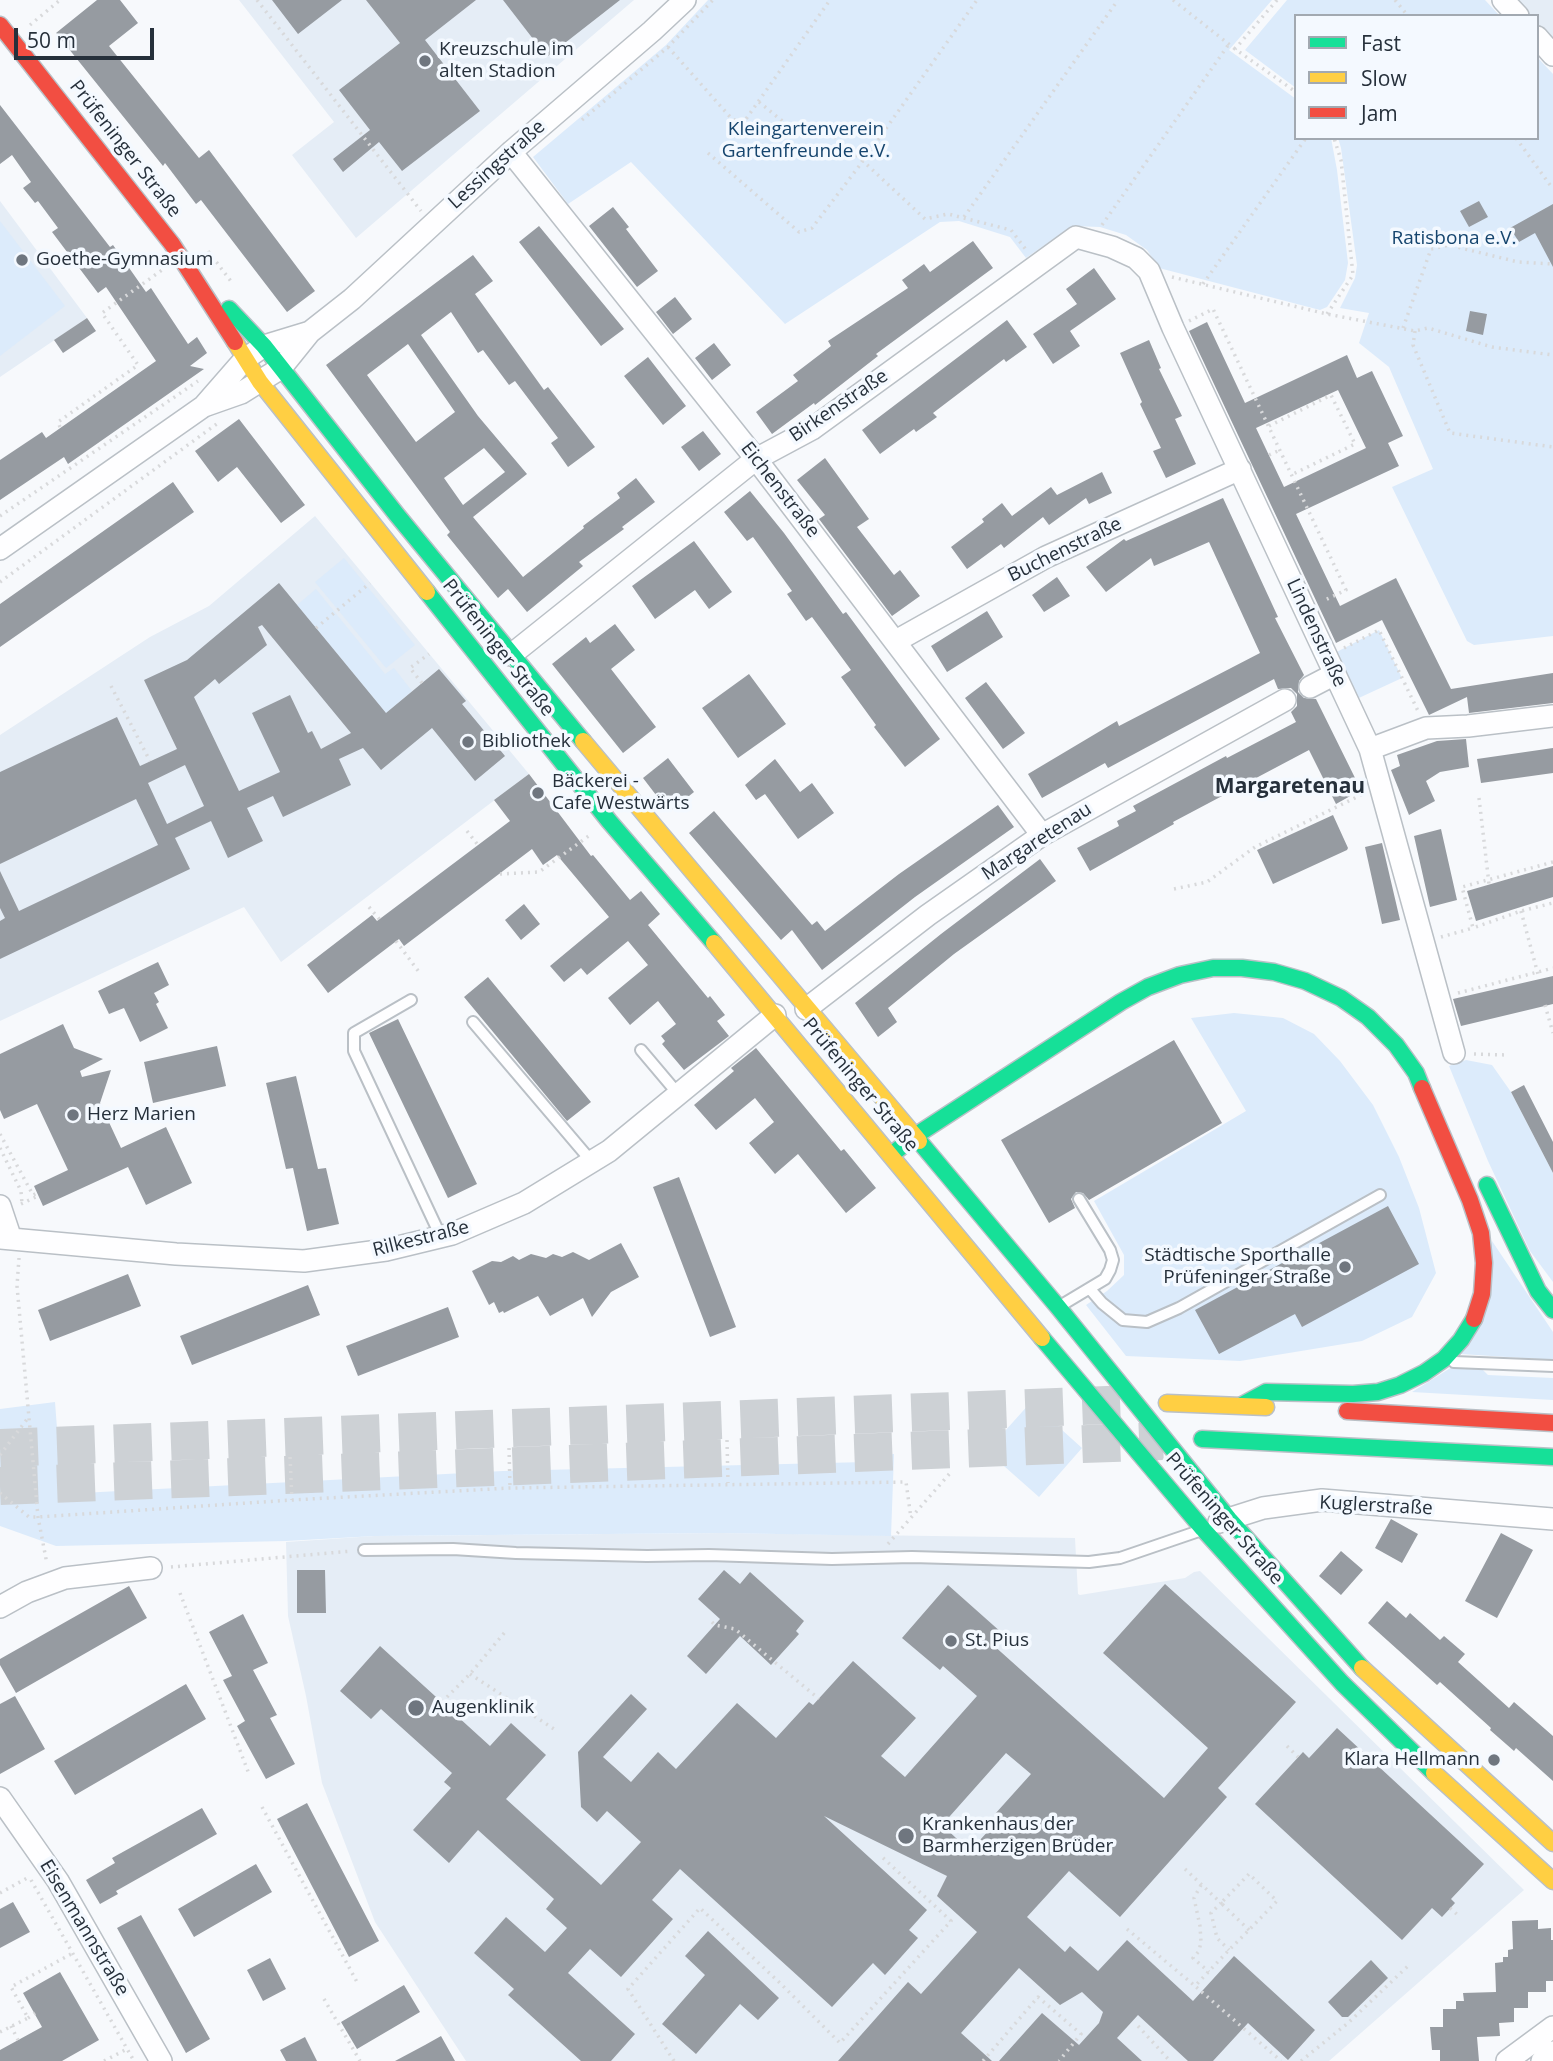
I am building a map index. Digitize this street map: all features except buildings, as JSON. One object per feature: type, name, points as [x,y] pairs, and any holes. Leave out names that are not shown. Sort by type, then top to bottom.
[{"type":"main road","name":"Prüfeninger Straße","points":[[0,25],[185,262],[264,346],[511,655],[806,1009],[907,1117],[915,1136],[1203,1530],[1342,1683],[1553,1881]]},
{"type":"main road","name":"Prüfeninger Straße","points":[[185,262],[260,382],[609,821],[886,1149],[1045,1317],[1354,1661],[1553,1843]]},
{"type":"main road","points":[[886,1149],[915,1136],[1121,1002],[1148,987],[1180,975],[1213,968],[1273,972],[1305,981],[1341,998],[1368,1017],[1396,1045],[1416,1073],[1470,1200],[1481,1233],[1484,1264],[1482,1294],[1476,1316],[1461,1340],[1444,1359],[1400,1385],[1378,1392],[1353,1395],[1266,1392],[1242,1405]]},
{"type":"main road","points":[[886,1149],[907,1117]]},
{"type":"main road","points":[[1481,1171],[1516,1249],[1538,1291],[1553,1310]]},
{"type":"main road","points":[[1167,1403],[1310,1409]]},
{"type":"main road","points":[[1337,1410],[1553,1423]]},
{"type":"main road","points":[[1202,1439],[1553,1457]]},
{"type":"main road","points":[[1461,1452],[1490,1470]]},
{"type":"street","name":"Lessingstraße","points":[[204,406],[241,393],[281,368],[310,332],[352,299],[511,152],[685,0]]},
{"type":"street","points":[[1503,0],[1516,14]]},
{"type":"street","points":[[1539,39],[1553,55]]},
{"type":"street","name":"Eichenstraße","points":[[511,152],[756,459],[1042,835]]},
{"type":"street","name":"Birkenstraße","points":[[511,655],[756,459],[812,429],[1076,237],[1089,240]]},
{"type":"street","points":[[1089,240],[1136,258],[1149,271]]},
{"type":"street","name":"Lindenstraße","points":[[1149,271],[1370,750],[1454,1053]]},
{"type":"street","name":"Lessingstraße","points":[[0,550],[204,406],[245,359],[264,346],[310,332]]},
{"type":"street","name":"Buchenstraße","points":[[896,641],[1046,557],[1240,469]]},
{"type":"street","points":[[1310,687],[1331,665]]},
{"type":"street","name":"Margaretenau","points":[[806,1009],[928,915],[1042,835],[1285,700]]},
{"type":"street","points":[[1370,750],[1426,728],[1553,716]]},
{"type":"street","name":"Rilkestraße","points":[[5,1239],[176,1254],[304,1261],[386,1250],[441,1237],[524,1203],[592,1162],[632,1134],[775,1015]]},
{"type":"street","points":[[0,1206],[5,1239]]},
{"type":"street","name":"Kuglerstraße","points":[[1203,1530],[1263,1508],[1322,1500],[1553,1519]]},
{"type":"street","points":[[0,1607],[27,1592],[65,1578],[151,1568]]},
{"type":"street","name":"Eisenmannstraße","points":[[0,1798],[58,1881],[161,2061]]},
{"type":"street","points":[[1507,2061],[1553,2027]]},
{"type":"street","points":[[1542,2061],[1553,2052]]},
{"type":"lane","points":[[411,1000],[354,1033],[354,1051],[441,1237]]},
{"type":"lane","points":[[473,1023],[592,1162]]},
{"type":"lane","points":[[641,1050],[679,1095]]},
{"type":"lane","points":[[1090,1289],[1123,1320],[1147,1322],[1179,1308],[1380,1195]]},
{"type":"lane","points":[[1045,1317],[1105,1279],[1111,1270],[1110,1250],[1079,1199]]},
{"type":"lane","points":[[1428,1370],[1459,1362],[1553,1366]]},
{"type":"lane","points":[[363,1550],[453,1549],[608,1556],[709,1555],[1089,1562],[1120,1558],[1203,1530]]},
{"type":"path","points":[[12,39],[60,0]]},
{"type":"path","points":[[257,0],[432,225]]},
{"type":"path","points":[[668,47],[732,119],[740,122],[746,119],[759,102],[830,0]]},
{"type":"path","points":[[708,153],[799,232],[812,228],[977,0]]},
{"type":"path","points":[[964,217],[1118,0]]},
{"type":"path","points":[[1173,0],[1235,50],[1294,91]]},
{"type":"path","points":[[1235,50],[1276,0]]},
{"type":"path","points":[[1395,0],[1406,14]]},
{"type":"path","points":[[1089,240],[1229,44]]},
{"type":"path","points":[[759,102],[797,133],[823,127],[925,219],[948,214],[1011,230],[1038,264]]},
{"type":"path","points":[[1203,284],[1305,140]]},
{"type":"path","points":[[1327,314],[1353,275],[1340,160],[1335,140]]},
{"type":"path","points":[[1517,140],[1553,189]]},
{"type":"path","points":[[1403,328],[1431,249],[1448,245],[1518,262],[1553,264]]},
{"type":"path","points":[[206,248],[235,287]]},
{"type":"path","points":[[60,427],[58,422],[110,388],[138,365],[102,313],[185,262]]},
{"type":"path","points":[[1149,271],[1327,314],[1415,331],[1428,328],[1492,347],[1553,355]]},
{"type":"path","points":[[1173,328],[1213,309],[1269,426],[1346,590],[1305,609]]},
{"type":"path","points":[[1415,331],[1413,345],[1450,433],[1553,447]]},
{"type":"path","points":[[0,516],[199,381]]},
{"type":"path","points":[[1269,426],[1331,395],[1355,444],[1292,475]]},
{"type":"path","points":[[0,582],[225,418]]},
{"type":"path","points":[[1269,455],[1280,450]]},
{"type":"path","points":[[316,628],[370,583]]},
{"type":"path","points":[[1331,665],[1379,630],[1426,728]]},
{"type":"path","points":[[422,683],[410,668],[429,654]]},
{"type":"path","points":[[111,686],[150,761]]},
{"type":"path","points":[[1174,889],[1207,882],[1255,847],[1381,785]]},
{"type":"path","points":[[1479,798],[1489,884]]},
{"type":"path","points":[[500,874],[539,872],[609,821]]},
{"type":"path","points":[[467,831],[478,845]]},
{"type":"path","points":[[1473,928],[1462,887],[1553,862]]},
{"type":"path","points":[[1423,942],[1553,903]]},
{"type":"path","points":[[369,907],[380,920]]},
{"type":"path","points":[[1521,911],[1539,978]]},
{"type":"path","points":[[396,941],[419,972]]},
{"type":"path","points":[[1439,999],[1553,968]]},
{"type":"path","points":[[1545,1005],[1553,1033]]},
{"type":"path","points":[[1454,1053],[1507,1055]]},
{"type":"path","points":[[0,1134],[33,1195],[38,1195],[22,1204],[21,1191],[0,1148]]},
{"type":"path","points":[[5,1239],[19,1260],[17,1286],[38,1517],[50,1583]]},
{"type":"path","points":[[0,1455],[29,1417]]},
{"type":"path","points":[[727,1440],[728,1483]]},
{"type":"path","points":[[509,1448],[510,1488]]},
{"type":"path","points":[[290,1457],[292,1500]]},
{"type":"path","points":[[876,1558],[951,1472]]},
{"type":"path","points":[[0,1493],[29,1517],[38,1517],[510,1488],[906,1482],[911,1518]]},
{"type":"path","points":[[151,1568],[363,1550]]},
{"type":"path","points":[[180,1593],[248,1774]]},
{"type":"path","points":[[712,1622],[735,1629],[819,1699]]},
{"type":"path","points":[[442,1702],[505,1632]]},
{"type":"path","points":[[470,1674],[554,1729]]},
{"type":"path","points":[[1287,1746],[1298,1757]]},
{"type":"path","points":[[262,1807],[357,1982]]},
{"type":"path","points":[[674,2061],[628,1989],[700,1908],[840,2043],[951,1921],[881,1856]]},
{"type":"path","points":[[23,1868],[134,2061]]},
{"type":"path","points":[[1185,1868],[1249,1930]]},
{"type":"path","points":[[1195,1986],[1277,1901],[1248,1874],[1211,1913],[1217,1938],[1229,1950]]},
{"type":"path","points":[[0,1894],[29,1877]]},
{"type":"path","points":[[1201,1884],[1194,1898],[1200,1926],[1200,1942],[1199,1951],[1193,1958],[1209,1972]]},
{"type":"path","points":[[1450,1909],[1460,1917]]},
{"type":"path","points":[[1127,1929],[1281,2061]]},
{"type":"path","points":[[28,2018],[11,1987],[73,1953]]},
{"type":"path","points":[[1301,2061],[1348,2024],[1408,1966]]},
{"type":"path","points":[[983,2061],[1038,1997],[1081,2034],[1059,2061]]},
{"type":"path","points":[[324,1999],[360,2061]]},
{"type":"path","points":[[0,2032],[34,2013]]},
{"type":"path","points":[[11,2026],[18,2040]]},
{"type":"path","points":[[1138,2026],[1170,2061]]},
{"type":"path","points":[[104,2061],[127,2049]]},
{"type":"shaded area","name":"Kreuzschule im alten Stadion","points":[[239,0],[634,0],[356,238],[292,155],[334,122]]},
{"type":"shaded area","points":[[1516,0],[1553,0],[1553,42],[1539,26],[1539,14],[1528,14]]},
{"type":"shaded area","name":"Goethe-Gymnasium","points":[[0,201],[87,318],[0,377]]},
{"type":"shaded area","points":[[315,516],[529,774],[281,962],[244,907],[0,1021],[0,735],[150,637],[209,606]]},
{"type":"shaded area","name":"Krankenhaus der Barmherzigen Brüder","points":[[722,1533],[1075,1538],[1080,1595],[1185,1578],[1200,1571],[1524,1890],[1329,2061],[466,2061],[375,1922],[322,1783],[288,1616],[286,1542],[375,1536]]},
{"type":"green space","name":"Kleingartenverein Gartenfreunde e.V.","points":[[708,0],[1272,0],[1229,50],[1294,98],[1294,140],[1331,140],[1348,263],[1345,280],[1327,307],[1320,310],[1159,268],[1147,250],[1126,235],[1100,227],[1072,226],[1026,258],[1010,237],[959,221],[940,222],[785,324],[631,162],[568,204],[533,157],[666,45]]},
{"type":"green space","points":[[1287,0],[1485,0],[1498,14],[1294,14],[1294,87],[1245,50]]},
{"type":"green space","name":"Ratisbona e.V.","points":[[1539,59],[1553,74],[1553,636],[1474,645],[1467,641],[1392,487],[1433,469],[1389,367],[1359,343],[1369,313],[1340,308],[1355,278],[1357,265],[1339,140],[1539,140]]},
{"type":"green space","points":[[0,221],[65,306],[0,356]]},
{"type":"green space","points":[[344,558],[415,645],[386,668],[315,582]]},
{"type":"green space","points":[[316,589],[385,674],[394,668],[412,691],[386,713],[297,605]]},
{"type":"green space","points":[[1379,630],[1402,678],[1348,703],[1327,657]]},
{"type":"green space","points":[[1234,1013],[1283,1018],[1314,1034],[1340,1061],[1373,1105],[1399,1157],[1419,1208],[1436,1273],[1412,1317],[1362,1341],[1240,1361],[1126,1356],[1086,1305],[1124,1275],[1124,1255],[1094,1201],[1246,1111],[1191,1018]]},
{"type":"green space","points":[[1466,1060],[1492,1065],[1511,1092],[1553,1173],[1553,1282],[1530,1251],[1488,1161],[1449,1066]]},
{"type":"green space","points":[[1492,1241],[1553,1332],[1553,1360],[1461,1354]]},
{"type":"green space","points":[[1479,1366],[1488,1375],[1553,1378],[1553,1400],[1412,1392],[1452,1367]]},
{"type":"green space","points":[[55,1402],[62,1494],[503,1471],[866,1462],[866,1456],[894,1454],[891,1536],[722,1533],[375,1536],[286,1541],[56,1546],[0,1526],[0,1409]]},
{"type":"green space","points":[[1031,1402],[1082,1448],[1039,1497],[987,1451]]},
{"type":"tunnel","points":[[0,1448],[1133,1404]]},
{"type":"tunnel","points":[[0,1486],[1163,1441]]},
{"type":"traffic: fast","points":[[229,309],[264,346],[397,515],[583,741]]},
{"type":"traffic: fast","points":[[427,592],[609,821],[714,943]]},
{"type":"traffic: fast","points":[[891,1155],[915,1136],[1121,1002],[1148,987],[1180,975],[1213,968],[1274,972],[1305,981],[1341,998],[1368,1017],[1396,1045],[1416,1073],[1422,1088]]},
{"type":"traffic: fast","points":[[919,1141],[1058,1307],[1229,1519],[1362,1668]]},
{"type":"traffic: fast","points":[[1487,1185],[1538,1291],[1553,1310]]},
{"type":"traffic: fast","points":[[1242,1405],[1266,1392],[1353,1394],[1378,1392],[1400,1385],[1444,1359],[1461,1340],[1474,1319]]},
{"type":"traffic: fast","points":[[1042,1338],[1203,1529],[1342,1683],[1434,1773]]},
{"type":"traffic: fast","points":[[1202,1439],[1553,1457]]},
{"type":"traffic: slow","points":[[235,342],[260,382],[427,592]]},
{"type":"traffic: slow","points":[[583,741],[919,1141]]},
{"type":"traffic: slow","points":[[714,943],[1042,1338]]},
{"type":"traffic: slow","points":[[1167,1403],[1266,1407]]},
{"type":"traffic: slow","points":[[1362,1668],[1553,1843]]},
{"type":"traffic: slow","points":[[1434,1773],[1553,1881]]},
{"type":"traffic: jam","points":[[0,25],[172,244],[235,342]]},
{"type":"traffic: jam","points":[[1422,1088],[1470,1200],[1481,1233],[1484,1263],[1482,1294],[1474,1319]]},
{"type":"traffic: jam","points":[[1347,1411],[1553,1423]]},
{"type":"place","name":"Kreuzschule im alten Stadion","points":[[425,61]]},
{"type":"place","name":"Goethe-Gymnasium","points":[[22,260]]},
{"type":"place","name":"Bibliothek","points":[[468,742]]},
{"type":"place","name":"Bäckerei - Cafe Westwärts","points":[[538,793]]},
{"type":"place","name":"Herz Marien","points":[[73,1115]]},
{"type":"place","name":"Städtische Sporthalle Prüfeninger Straße","points":[[1345,1267]]},
{"type":"place","name":"St. Pius","points":[[951,1641]]},
{"type":"place","name":"Augenklinik","points":[[416,1708]]},
{"type":"place","name":"Klara Hellmann","points":[[1494,1760]]},
{"type":"place","name":"Krankenhaus der Barmherzigen Brüder","points":[[906,1836]]},
{"type":"district","name":"Margaretenau","points":[[1290,787]]}]
